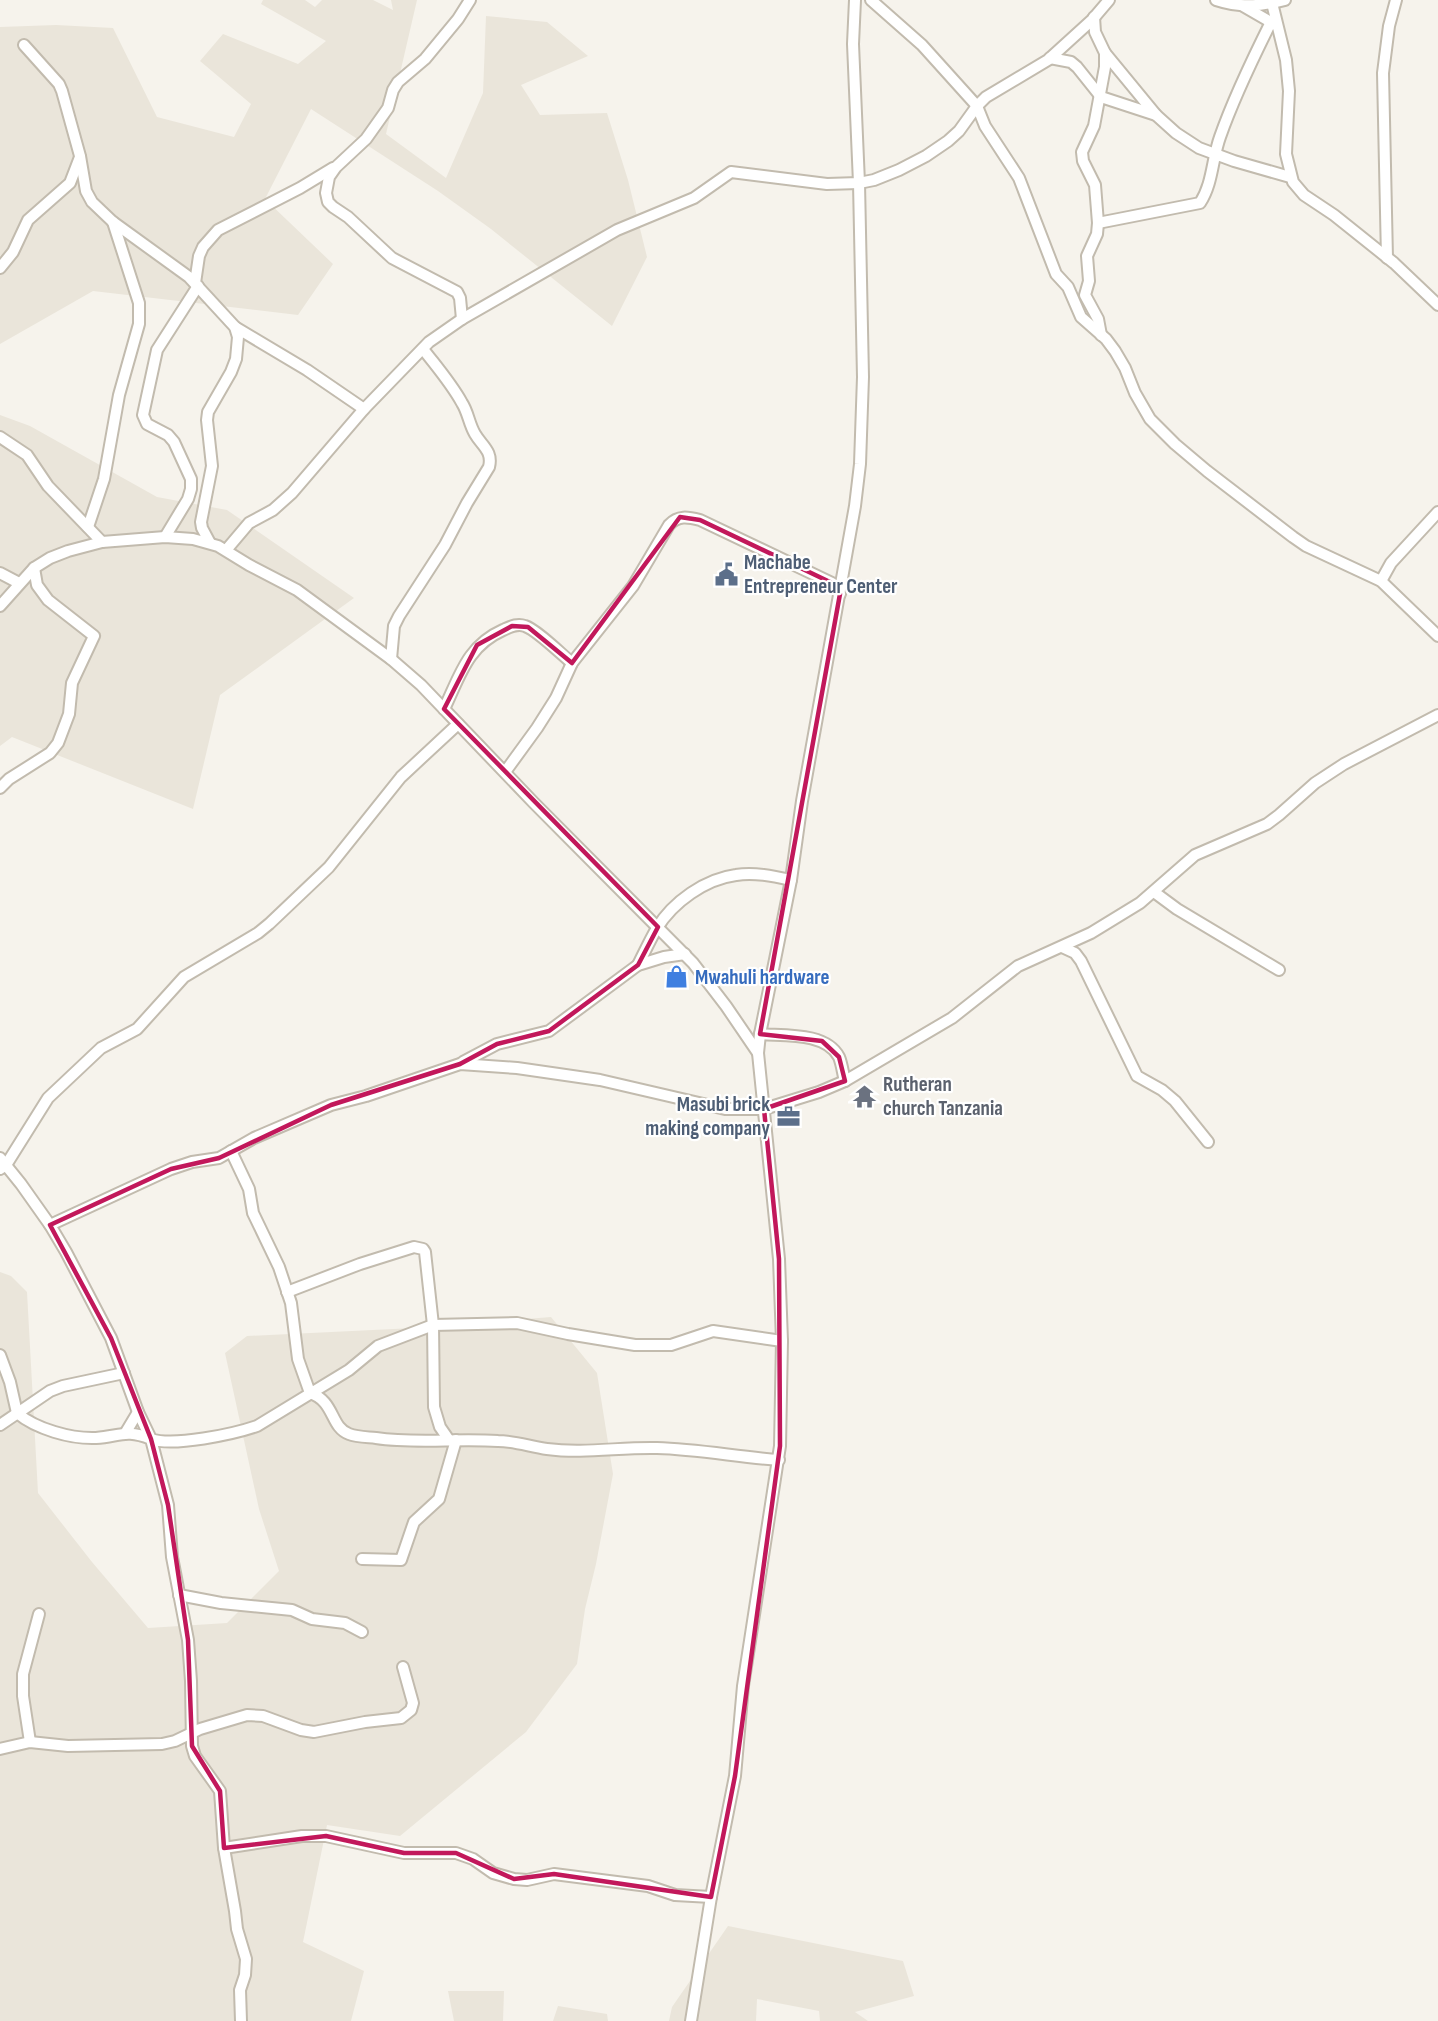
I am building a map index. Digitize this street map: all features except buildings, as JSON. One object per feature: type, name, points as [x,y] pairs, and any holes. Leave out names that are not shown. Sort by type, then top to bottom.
[{"type":"street","points":[[462,319],[460,298],[456,292],[392,258],[328,202],[326,193],[329,177],[336,167],[366,139],[388,108],[398,82],[426,59],[470,0]]},
{"type":"street","points":[[691,2021],[711,1897],[735,1776],[743,1686],[779,1460],[782,1341],[779,1259],[758,1053],[760,1034],[791,880],[802,801],[840,594],[860,464],[863,377],[859,183],[853,44],[855,0]]},
{"type":"street","points":[[871,0],[922,45],[976,106],[985,126],[1019,178],[1056,274],[1068,287],[1081,318],[1110,344],[1122,362],[1146,413],[1175,444],[1262,515],[1306,546],[1381,581],[1438,636]]},
{"type":"street","points":[[1216,0],[1233,6],[1285,0]]},
{"type":"street","points":[[1387,258],[1383,81],[1389,26],[1396,0]]},
{"type":"street","points":[[226,549],[249,523],[273,510],[292,493],[364,409],[423,349],[462,319],[617,230],[694,198],[731,172],[827,184],[859,183],[874,180],[926,156],[953,137],[976,106],[995,91],[1050,58],[1094,17],[1107,1]]},
{"type":"street","points":[[1272,3],[1288,81],[1286,147],[1290,177],[1304,195],[1334,215],[1387,258],[1438,305]]},
{"type":"street","points":[[1242,6],[1275,25]]},
{"type":"street","points":[[1094,17],[1096,36],[1105,53],[1156,115],[1190,142],[1215,154],[1290,177]]},
{"type":"street","points":[[1098,223],[1114,218],[1191,207],[1200,203],[1210,184],[1215,154],[1238,88],[1275,25]]},
{"type":"street","points":[[24,45],[59,84],[81,156],[88,197],[113,222],[154,250],[196,285],[235,327],[274,349],[364,409]]},
{"type":"street","points":[[1101,335],[1098,319],[1085,295],[1089,281],[1087,256],[1097,234],[1098,223],[1095,184],[1083,161],[1082,152],[1094,126],[1101,97],[1105,74],[1105,53]]},
{"type":"street","points":[[1050,58],[1071,63],[1077,67],[1101,97],[1156,115]]},
{"type":"street","points":[[0,268],[13,252],[28,220],[70,183],[81,156]]},
{"type":"street","points":[[165,537],[188,499],[191,479],[174,442],[168,435],[147,424],[143,415],[156,350],[196,285],[199,256],[203,247],[218,230],[336,167]]},
{"type":"street","points":[[88,527],[104,479],[118,395],[139,324],[139,303],[113,222]]},
{"type":"street","points":[[210,543],[201,522],[212,466],[207,420],[210,406],[231,372],[236,359],[238,337],[235,327]]},
{"type":"street","points":[[391,659],[394,627],[399,616],[445,545],[491,461],[489,452],[476,436],[453,386],[423,349]]},
{"type":"street","points":[[0,437],[27,455],[48,486],[102,542]]},
{"type":"street","points":[[1381,581],[1391,564],[1438,512]]},
{"type":"street","points":[[504,772],[556,698],[572,663],[633,586],[669,525],[680,517],[689,517],[710,525],[832,584],[840,594]]},
{"type":"street","points":[[0,606],[34,568],[68,551],[102,542],[165,537],[210,543],[226,549],[249,565],[297,590],[391,659],[421,685],[685,954],[726,1006],[758,1053]]},
{"type":"street","points":[[0,788],[9,779],[50,753],[58,743],[69,714],[72,683],[94,636],[48,600],[37,585],[34,568]]},
{"type":"street","points":[[0,573],[19,583]]},
{"type":"street","points":[[444,709],[477,645],[486,638],[512,626],[528,627],[572,663]]},
{"type":"street","points":[[460,1064],[517,1068],[600,1080],[725,1109],[764,1109],[819,1092],[845,1081],[952,1018],[1008,972],[1091,933],[1140,903],[1196,855],[1267,824],[1315,783],[1344,764],[1438,715]]},
{"type":"street","points":[[241,2021],[240,1990],[245,1975],[246,1959],[237,1929],[224,1848],[220,1791],[195,1756],[190,1734],[191,1681],[188,1640],[172,1557],[168,1505],[151,1439],[103,1322],[50,1225],[2,1164],[56,1089],[101,1048],[136,1029],[184,977],[258,933],[269,924],[330,867],[401,777],[458,724]]},
{"type":"street","points":[[638,965],[658,927],[680,902],[697,891],[733,875],[754,874],[791,880]]},
{"type":"street","points":[[1154,892],[1177,909],[1279,970]]},
{"type":"street","points":[[1062,947],[1075,953],[1081,961],[1137,1076],[1162,1089],[1175,1101],[1208,1142]]},
{"type":"street","points":[[50,1225],[171,1169],[192,1162],[219,1158],[254,1138],[331,1105],[366,1096],[460,1064],[497,1044],[549,1031],[638,965],[664,957],[685,954]]},
{"type":"street","points":[[760,1034],[813,1038],[822,1041],[839,1057],[845,1081]]},
{"type":"street","points":[[231,1151],[249,1189],[253,1213],[279,1267],[292,1312],[298,1359],[310,1393]]},
{"type":"street","points":[[287,1292],[360,1264],[418,1247],[425,1252],[433,1325],[434,1407],[440,1428],[452,1440]]},
{"type":"street","points":[[0,1355],[10,1382],[17,1413],[40,1428],[82,1437],[136,1433],[164,1443],[247,1429],[264,1422],[282,1408],[350,1370],[378,1346],[433,1325],[517,1323],[635,1345],[671,1345],[713,1331],[782,1341]]},
{"type":"street","points":[[0,1425],[50,1391],[124,1373]]},
{"type":"street","points":[[310,1393],[325,1401],[339,1426],[347,1434],[409,1442],[500,1441],[548,1449],[580,1451],[655,1448],[689,1450],[731,1457],[779,1460]]},
{"type":"street","points":[[126,1432],[138,1412]]},
{"type":"street","points":[[362,1559],[401,1560],[414,1521],[439,1499],[452,1440]]},
{"type":"street","points":[[179,1595],[221,1603],[292,1610],[316,1620],[345,1623],[362,1632]]},
{"type":"street","points":[[30,1742],[22,1674],[39,1614]]},
{"type":"street","points":[[0,1749],[30,1742],[68,1746],[162,1744],[175,1741],[200,1729],[247,1715],[263,1716],[301,1730],[314,1732],[401,1718],[411,1710],[413,1703],[403,1666]]},
{"type":"street","points":[[224,1848],[302,1836],[327,1836],[404,1853],[456,1853],[464,1855],[493,1873],[514,1879],[527,1880],[554,1874],[648,1886],[675,1895],[711,1897]]},
{"type":"highlighted area","points":[[680,517],[700,520],[832,583],[840,594],[760,1034],[822,1041],[839,1057],[845,1081],[764,1109],[779,1259],[780,1446],[735,1776],[711,1897],[554,1874],[514,1879],[456,1853],[404,1853],[326,1836],[224,1848],[220,1791],[192,1746],[188,1640],[168,1505],[151,1439],[111,1338],[50,1225],[171,1169],[219,1158],[331,1105],[460,1064],[497,1044],[549,1031],[638,965],[658,927],[444,709],[477,645],[512,626],[528,627],[572,663]]},
{"type":"shaded area","points":[[263,0],[305,0],[315,7],[322,0],[373,0],[393,10],[391,0],[417,0],[386,134],[446,178],[483,93],[486,16],[547,22],[588,56],[521,85],[540,115],[607,113],[628,180],[647,257],[612,326],[491,229],[438,191],[311,109],[265,199],[333,264],[298,315],[93,291],[0,344],[0,27],[56,25],[113,28],[157,117],[234,137],[251,104],[200,61],[223,34],[298,64],[326,41],[261,4]]},
{"type":"shaded area","points":[[0,415],[30,426],[157,497],[227,510],[354,598],[220,695],[193,809],[12,737],[0,746]]},
{"type":"shaded area","points":[[0,1272],[11,1276],[27,1292],[38,1493],[148,1628],[227,1623],[279,1571],[259,1509],[225,1353],[247,1336],[414,1328],[551,1317],[597,1373],[613,1474],[585,1609],[577,1664],[526,1732],[400,1836],[327,1825],[303,1942],[364,1971],[351,2021],[0,2021]]},
{"type":"shaded area","points":[[728,1926],[903,1961],[914,1996],[855,2012],[868,2021],[820,2021],[819,2011],[757,1999],[756,2021],[669,2021],[672,2007]]},
{"type":"shaded area","points":[[448,1991],[504,1991],[503,2021],[454,2021]]},
{"type":"shaded area","points":[[558,2006],[607,2014],[608,2021],[553,2021]]},
{"type":"place","name":"Machabe Entrepreneur Center","points":[[726,574]]},
{"type":"place","name":"Mwahuli hardware","points":[[677,977]]},
{"type":"place","name":"Rutheran church Tanzania","points":[[865,1096]]},
{"type":"place","name":"Masubi brick making company","points":[[788,1116]]}]
